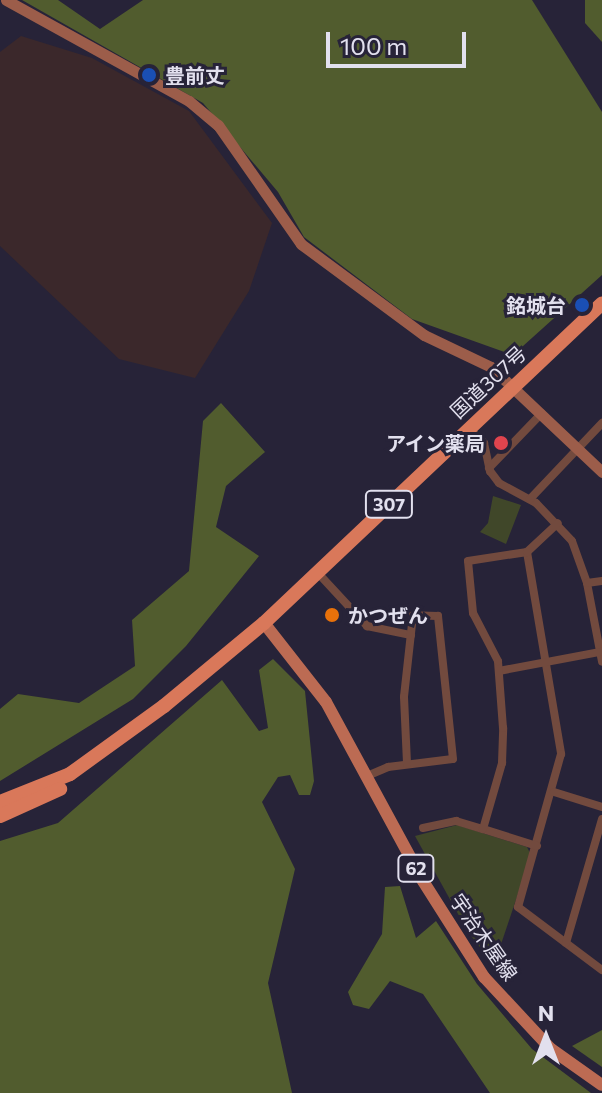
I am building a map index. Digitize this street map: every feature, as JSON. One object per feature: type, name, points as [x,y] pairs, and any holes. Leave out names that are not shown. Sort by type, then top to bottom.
[{"type":"highway","name":"国道307号","points":[[0,816],[54,792],[115,753],[195,690],[602,303]]},
{"type":"highway","name":"国道307号","points":[[0,802],[54,783],[86,764],[264,623]]},
{"type":"main road","name":"宇治木屋線","points":[[264,623],[326,702],[423,881],[484,977],[551,1049],[602,1085]]},
{"type":"street","points":[[6,0],[189,101],[218,125],[301,244],[424,335],[491,367],[602,472]]},
{"type":"street","points":[[489,468],[542,413]]},
{"type":"street","points":[[530,499],[602,423]]},
{"type":"street","points":[[468,428],[484,443],[489,468],[499,483],[530,499],[558,523],[580,557],[601,657],[499,671]]},
{"type":"street","points":[[483,829],[502,763],[499,671],[491,643],[473,613],[468,561],[527,552],[558,523]]},
{"type":"street","points":[[527,552],[560,736],[554,792],[518,907],[602,970]]},
{"type":"street","points":[[317,572],[367,626],[411,635]]},
{"type":"street","points":[[587,583],[602,581]]},
{"type":"street","points":[[367,776],[407,764],[453,759],[438,616],[413,615],[404,697],[407,764]]},
{"type":"street","points":[[554,792],[602,807]]},
{"type":"street","points":[[566,943],[602,819]]},
{"type":"street","points":[[423,828],[456,821],[537,846]]},
{"type":"shaded area","points":[[21,36],[92,58],[189,111],[272,223],[249,291],[195,378],[119,359],[0,246],[0,52]]},
{"type":"green space","points":[[22,0],[58,0],[100,29],[143,0],[532,0],[602,112],[602,275],[513,355],[412,319],[304,237],[278,192],[203,103]]},
{"type":"green space","points":[[585,0],[602,0],[602,42],[585,23]]},
{"type":"green space","points":[[221,403],[265,452],[226,486],[216,527],[259,556],[186,646],[133,699],[0,781],[0,709],[18,694],[79,703],[135,666],[132,620],[189,571],[203,421]]},
{"type":"green space","points":[[493,496],[521,505],[506,544],[480,532],[488,523]]},
{"type":"green space","points":[[273,659],[305,691],[314,781],[310,795],[299,795],[290,775],[278,777],[262,802],[295,869],[268,983],[292,1093],[0,1093],[0,841],[58,823],[222,680],[259,731],[268,728],[259,670]]},
{"type":"green space","points":[[457,825],[527,847],[531,855],[494,965],[468,932],[415,836]]},
{"type":"green space","points":[[400,886],[416,938],[436,921],[477,984],[532,1049],[591,1093],[490,1093],[423,994],[390,981],[369,1009],[353,1005],[348,992],[382,934],[385,887]]},
{"type":"green space","points":[[602,1030],[602,1067],[572,1046]]},
{"type":"place","name":"豊前丈","points":[[149,75]]},
{"type":"place","name":"銘城台","points":[[582,305]]},
{"type":"place","name":"アイン薬局","points":[[501,443]]},
{"type":"place","name":"かつぜん","points":[[332,615]]}]
